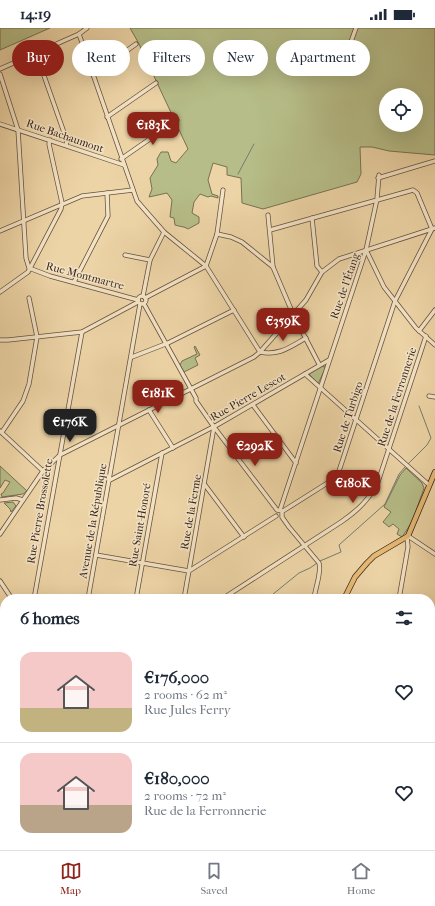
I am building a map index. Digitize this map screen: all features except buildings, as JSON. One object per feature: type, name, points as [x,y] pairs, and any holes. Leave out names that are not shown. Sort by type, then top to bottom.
[{"type":"main road","points":[[346,594],[355,577],[374,556],[408,536],[435,472]]},
{"type":"street","points":[[64,40],[87,28]]},
{"type":"street","points":[[352,40],[356,28]]},
{"type":"street","points":[[78,34],[80,40]]},
{"type":"street","points":[[130,48],[136,44]]},
{"type":"street","points":[[0,69],[12,64]]},
{"type":"street","points":[[0,74],[18,130],[29,268]]},
{"type":"street","points":[[44,76],[67,141],[66,145]]},
{"type":"street","points":[[92,76],[121,159],[138,201],[164,232],[206,266],[260,352]]},
{"type":"street","points":[[107,117],[156,83]]},
{"type":"street","points":[[121,159],[177,120]]},
{"type":"street","name":"Rue Bachaumont","points":[[0,124],[124,165]]},
{"type":"street","points":[[0,292],[28,272],[62,203],[49,144],[50,140]]},
{"type":"street","name":"Rue de l'Étang","points":[[280,510],[366,250],[377,199],[378,176],[435,161]]},
{"type":"street","points":[[1,229],[82,196],[133,190]]},
{"type":"street","points":[[0,340],[82,332],[140,302],[144,297],[206,266],[217,234],[223,190]]},
{"type":"street","points":[[0,534],[43,471],[60,455],[260,352],[311,293],[322,272],[339,259],[434,229],[418,193],[413,190],[270,230]]},
{"type":"street","points":[[74,282],[108,216],[107,193]]},
{"type":"street","points":[[268,215],[273,267],[294,314],[320,364]]},
{"type":"street","points":[[312,218],[317,266],[322,272]]},
{"type":"street","name":"Rue de Turbigo","points":[[280,510],[329,482],[338,474],[395,301],[434,229]]},
{"type":"street","name":"Avenue de la République","points":[[89,594],[132,357],[140,302],[144,297],[150,260],[164,232]]},
{"type":"street","points":[[217,234],[231,237],[242,242],[273,267]]},
{"type":"street","points":[[366,250],[381,282],[419,331],[435,344]]},
{"type":"street","points":[[125,255],[150,260]]},
{"type":"street","name":"Rue Montmartre","points":[[29,268],[50,276],[140,302]]},
{"type":"street","points":[[29,298],[37,337],[27,392],[18,411],[1,431],[43,471]]},
{"type":"street","points":[[140,302],[183,374],[196,398],[196,401],[207,414],[214,427],[280,510],[282,517],[318,562],[320,568],[314,594]]},
{"type":"street","points":[[132,357],[166,344],[234,310]]},
{"type":"street","points":[[419,331],[435,310]]},
{"type":"street","name":"Rue Pierre Brossolette","points":[[35,594],[82,332]]},
{"type":"street","name":"Rue de la Ferronnerie","points":[[230,594],[349,516],[365,503],[378,482],[426,336]]},
{"type":"street","points":[[260,352],[276,354],[306,338]]},
{"type":"street","name":"Rue Pierre Lescot","points":[[110,480],[214,427],[320,364],[330,360]]},
{"type":"street","points":[[305,374],[429,485]]},
{"type":"street","points":[[430,396],[435,397]]},
{"type":"street","points":[[253,404],[296,463]]},
{"type":"street","points":[[149,410],[173,448]]},
{"type":"street","name":"Rue de la Ferme","points":[[185,594],[214,427]]},
{"type":"street","name":"Rue Saint-Honoré","points":[[137,594],[162,453]]},
{"type":"street","points":[[205,485],[244,537]]},
{"type":"street","points":[[0,500],[16,498],[24,500]]},
{"type":"street","points":[[96,555],[189,571],[276,516],[280,510]]},
{"type":"street","points":[[276,516],[282,517]]},
{"type":"street","points":[[408,536],[435,554]]},
{"type":"street","points":[[400,594],[408,547],[408,536]]},
{"type":"street","points":[[0,581],[9,594]]},
{"type":"green space","points":[[0,28],[50,28],[23,40],[12,40],[12,45],[0,50]]},
{"type":"green space","points":[[130,28],[354,28],[350,40],[276,40],[276,76],[370,76],[370,40],[352,40],[357,28],[435,28],[435,155],[389,151],[372,147],[360,147],[361,174],[357,182],[263,209],[242,203],[241,178],[227,175],[227,167],[213,163],[208,180],[212,194],[218,196],[218,198],[200,194],[194,202],[192,213],[199,217],[199,223],[188,229],[175,225],[174,218],[170,217],[172,200],[167,193],[149,197],[152,189],[150,178],[158,165],[157,159],[161,152],[168,152],[171,161],[176,163],[188,149],[154,76],[205,76],[205,40],[138,40],[138,42]]},
{"type":"green space","points":[[195,346],[200,355],[195,358],[198,365],[184,372],[180,365],[182,361],[197,354],[194,347]]},
{"type":"green space","points":[[321,366],[325,367],[325,369],[318,384],[309,374]]},
{"type":"green space","points":[[0,466],[27,491],[23,494],[2,497],[1,494],[10,482],[5,480],[0,488]]},
{"type":"green space","points":[[406,468],[422,483],[424,488],[412,522],[402,537],[397,534],[399,529],[393,524],[389,527],[383,522],[391,512],[384,507],[400,475]]},
{"type":"green space","points":[[13,502],[16,506],[11,512],[4,503]]},
{"type":"waterway","points":[[238,174],[254,144]]},
{"type":"waterway","points":[[408,464],[427,445],[431,438],[419,406]]},
{"type":"waterway","points":[[273,594],[299,573],[320,561],[341,552],[339,545],[385,504],[399,474],[405,467]]}]
